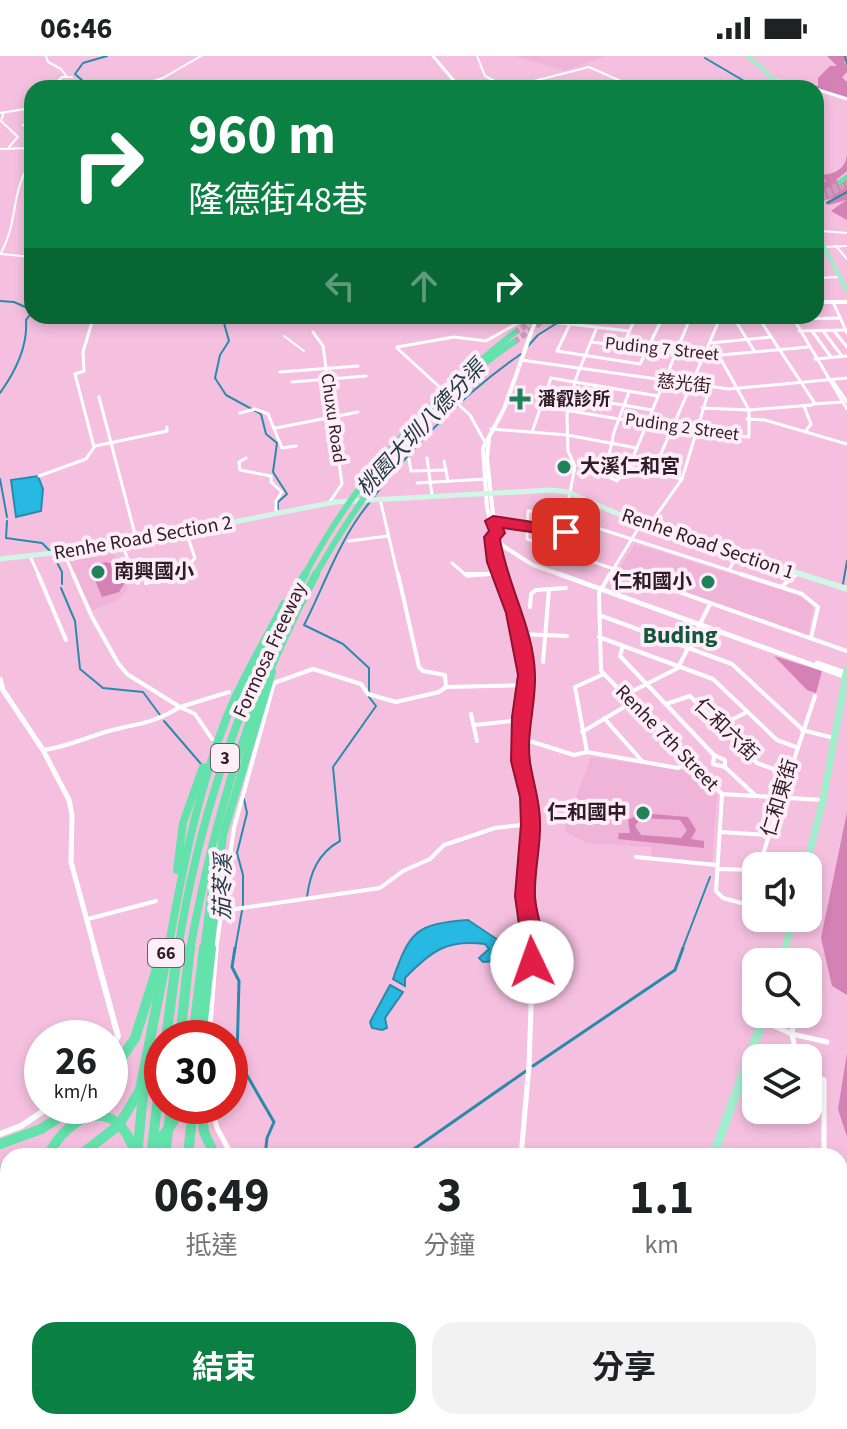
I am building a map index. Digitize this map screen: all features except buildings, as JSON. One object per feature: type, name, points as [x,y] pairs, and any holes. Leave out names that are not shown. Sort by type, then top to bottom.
[{"type":"highway","points":[[840,182],[847,177]]},
{"type":"highway","name":"Formosa Freeway","points":[[168,1020],[180,934],[205,820],[230,740],[256,674],[310,563],[342,513],[403,432],[452,383],[514,338]]},
{"type":"highway","name":"Formosa Freeway","points":[[182,1020],[195,917],[207,858],[250,713],[279,644],[365,494],[421,426],[501,347]]},
{"type":"highway","points":[[137,1148],[157,969],[174,889],[183,823],[213,742],[250,668],[310,563]]},
{"type":"highway","points":[[203,1020],[223,835],[279,644]]},
{"type":"highway","name":"66","points":[[89,1148],[119,1125],[140,1090],[185,854],[213,742]]},
{"type":"highway","name":"66","points":[[195,1020],[208,911],[223,835]]},
{"type":"highway","points":[[128,1048],[135,1038],[157,969]]},
{"type":"highway","points":[[51,1148],[68,1126],[92,1116],[113,1118],[127,1128],[133,1148]]},
{"type":"highway","points":[[0,1144],[49,1124]]},
{"type":"highway","points":[[149,1148],[153,1124]]},
{"type":"highway","points":[[166,1148],[169,1124]]},
{"type":"highway","points":[[154,1148],[172,1124]]},
{"type":"highway","points":[[189,1148],[191,1124]]},
{"type":"highway","points":[[203,1124],[211,1148]]},
{"type":"main road","points":[[747,56],[775,80]]},
{"type":"main road","points":[[824,247],[847,296]]},
{"type":"main road","points":[[824,252],[838,277]]},
{"type":"main road","name":"Renhe Road Section 1","points":[[286,512],[332,502],[380,497],[568,492],[644,525],[847,589]]},
{"type":"main road","name":"Renhe Road Section 2","points":[[3,559],[122,545],[286,512]]},
{"type":"main road","points":[[810,852],[845,695],[846,673]]},
{"type":"main road","points":[[716,1148],[760,1028]]},
{"type":"street","points":[[46,56],[48,62],[69,77],[61,80]]},
{"type":"street","points":[[157,80],[201,56]]},
{"type":"street","points":[[432,56],[452,80]]},
{"type":"street","points":[[477,56],[485,76],[492,80]]},
{"type":"street","points":[[538,80],[589,67],[618,80]]},
{"type":"street","points":[[824,91],[847,99]]},
{"type":"street","points":[[9,147],[18,137],[1,121],[2,113],[24,109]]},
{"type":"street","points":[[0,149],[24,148]]},
{"type":"street","points":[[24,170],[11,235],[1,253],[4,256],[24,257]]},
{"type":"street","points":[[824,231],[847,233]]},
{"type":"street","points":[[836,246],[846,259]]},
{"type":"street","points":[[824,247],[847,246]]},
{"type":"street","points":[[840,252],[847,252]]},
{"type":"street","points":[[824,278],[838,277]]},
{"type":"street","points":[[824,302],[847,296]]},
{"type":"street","points":[[799,331],[846,332],[833,302]]},
{"type":"street","points":[[824,318],[840,318]]},
{"type":"street","points":[[91,324],[83,352],[84,371],[75,374],[94,447]]},
{"type":"street","points":[[516,324],[486,341],[478,336],[456,337],[397,347],[438,383],[476,423],[485,443],[491,521],[503,546],[521,560],[846,673]]},
{"type":"street","points":[[485,443],[504,409],[535,324]]},
{"type":"street","points":[[629,331],[570,324],[557,351],[640,364],[660,324]]},
{"type":"street","points":[[623,346],[632,324]]},
{"type":"street","points":[[629,392],[617,418],[605,475],[619,481],[629,467],[688,324]]},
{"type":"street","points":[[653,472],[717,324]]},
{"type":"street","points":[[738,324],[756,353]]},
{"type":"street","points":[[763,324],[813,404]]},
{"type":"street","points":[[796,324],[847,409]]},
{"type":"street","points":[[597,327],[578,369],[567,410],[569,460],[575,464],[566,514],[528,511],[525,537],[847,651]]},
{"type":"street","points":[[812,331],[831,357]]},
{"type":"street","points":[[823,331],[844,356]]},
{"type":"street","points":[[834,331],[847,347]]},
{"type":"street","name":"Chuxu Road","points":[[313,332],[323,346],[342,487],[332,502]]},
{"type":"street","points":[[284,336],[304,351]]},
{"type":"street","points":[[709,343],[771,337]]},
{"type":"street","name":"Puding 7 Street","points":[[591,342],[703,356],[808,347]]},
{"type":"street","points":[[719,356],[749,410]]},
{"type":"street","points":[[815,359],[844,356]]},
{"type":"street","name":"慈光街","points":[[523,360],[710,387],[736,388],[847,378]]},
{"type":"street","points":[[280,372],[358,366]]},
{"type":"street","points":[[292,382],[366,376]]},
{"type":"street","points":[[532,432],[551,378],[658,396]]},
{"type":"street","points":[[601,587],[632,539],[682,479],[710,387]]},
{"type":"street","points":[[570,396],[652,410]]},
{"type":"street","points":[[99,397],[137,542]]},
{"type":"street","points":[[702,408],[749,410],[845,402]]},
{"type":"street","name":"Puding 2 Street","points":[[541,406],[697,432],[749,437],[749,410]]},
{"type":"street","points":[[804,406],[811,424],[805,432]]},
{"type":"street","points":[[240,413],[255,409],[270,415],[282,448],[296,446]]},
{"type":"street","points":[[276,428],[358,412]]},
{"type":"street","points":[[747,419],[847,444]]},
{"type":"street","points":[[39,476],[86,459],[94,447],[167,431],[167,427]]},
{"type":"street","points":[[493,429],[567,435],[637,448]]},
{"type":"street","points":[[246,458],[239,462],[240,470],[271,476],[271,482],[283,493],[276,501],[276,514]]},
{"type":"street","points":[[427,458],[432,495]]},
{"type":"street","points":[[409,459],[411,471],[446,470]]},
{"type":"street","points":[[444,461],[448,481]]},
{"type":"street","points":[[629,467],[682,479]]},
{"type":"street","points":[[417,483],[487,479]]},
{"type":"street","points":[[380,497],[419,667],[423,671],[445,675],[446,687]]},
{"type":"street","points":[[491,521],[566,532]]},
{"type":"street","points":[[566,524],[594,527],[802,594],[818,607],[811,638]]},
{"type":"street","points":[[146,583],[177,574],[191,565],[195,558],[186,532]]},
{"type":"street","points":[[495,533],[492,546],[499,574],[515,613],[526,685],[521,720],[521,761],[531,824],[525,896],[533,940],[522,1148]]},
{"type":"street","points":[[349,541],[388,536]]},
{"type":"street","points":[[122,545],[138,583]]},
{"type":"street","points":[[64,553],[92,617],[118,663],[127,674],[195,714],[213,742]]},
{"type":"street","points":[[30,556],[66,640]]},
{"type":"street","points":[[729,570],[737,556]]},
{"type":"street","points":[[452,563],[467,576],[499,574]]},
{"type":"street","points":[[781,587],[798,574]]},
{"type":"street","name":"Renhe 7th Street","points":[[601,587],[599,666],[722,794],[823,800]]},
{"type":"street","points":[[530,607],[531,594],[566,588]]},
{"type":"street","points":[[543,662],[549,589]]},
{"type":"street","points":[[625,695],[680,666],[710,604]]},
{"type":"street","points":[[599,615],[732,664],[802,729],[835,738]]},
{"type":"street","points":[[519,634],[567,636]]},
{"type":"street","points":[[599,637],[713,679],[777,740],[796,747]]},
{"type":"street","points":[[623,646],[620,656],[714,755],[725,760],[725,767]]},
{"type":"street","points":[[211,1020],[234,828],[274,683],[278,679],[313,669],[361,684],[370,695],[396,702],[439,692],[446,687],[526,685]]},
{"type":"street","points":[[587,752],[575,687],[604,674]]},
{"type":"street","points":[[0,679],[3,690],[43,750],[69,800],[72,815],[71,862],[114,1020]]},
{"type":"street","points":[[43,750],[60,748],[108,731],[155,722],[180,707],[229,692]]},
{"type":"street","name":"仁和六街","points":[[666,704],[690,696],[757,763],[787,774]]},
{"type":"street","name":"仁和東街","points":[[763,852],[815,696]]},
{"type":"street","points":[[582,732],[633,703]]},
{"type":"street","points":[[720,726],[747,712]]},
{"type":"street","points":[[471,714],[477,741]]},
{"type":"street","points":[[604,718],[644,763]]},
{"type":"street","points":[[474,725],[521,720]]},
{"type":"street","points":[[523,739],[566,753],[587,752],[678,768],[691,762]]},
{"type":"street","points":[[714,755],[713,764],[725,767],[757,798]]},
{"type":"street","points":[[722,794],[716,891],[719,895],[742,903]]},
{"type":"street","points":[[222,911],[380,888],[403,871],[430,859],[444,845],[495,828],[531,824]]},
{"type":"street","points":[[720,832],[768,835]]},
{"type":"street","points":[[636,857],[742,868]]},
{"type":"street","points":[[88,919],[156,901]]},
{"type":"street","points":[[782,1028],[792,1034],[827,1042]]},
{"type":"street","points":[[793,1028],[794,1044]]},
{"type":"street","points":[[822,1079],[824,1148]]},
{"type":"street","points":[[0,1134],[24,1124]]},
{"type":"street","points":[[217,1124],[228,1148]]},
{"type":"shaded area","points":[[514,56],[605,56],[565,71]]},
{"type":"shaded area","points":[[827,56],[847,56],[844,63],[847,72],[842,77],[847,82],[847,97],[824,90],[824,80],[818,80],[830,66],[837,66]]},
{"type":"shaded area","points":[[847,155],[847,171],[836,180],[841,183],[847,178],[847,220],[831,211],[846,200],[829,205],[826,202],[834,197],[826,200],[824,192],[824,174],[837,171]]},
{"type":"shaded area","name":"仁和國小","points":[[635,544],[801,596],[813,607],[808,636],[619,569]]},
{"type":"shaded area","name":"南興國小","points":[[113,550],[128,589],[116,601],[91,611],[67,557]]},
{"type":"shaded area","points":[[106,562],[115,565],[124,584],[119,592],[102,597],[89,566]]},
{"type":"shaded area","points":[[774,656],[822,671],[816,693],[807,690]]},
{"type":"shaded area","name":"仁和國中","points":[[591,757],[696,772],[717,795],[712,864],[652,858],[651,847],[588,843],[564,831]]},
{"type":"shaded area","points":[[847,812],[847,995],[832,986],[821,938]]},
{"type":"shaded area","points":[[640,813],[688,817],[696,830],[691,839],[704,841],[704,848],[618,839],[619,833],[630,833],[628,820]],"holes":[[[641,818],[680,820],[687,830],[681,838],[641,835],[635,826]]]},
{"type":"shaded area","points":[[847,1053],[847,1137],[838,1109]]},
{"type":"water","points":[[38,476],[43,489],[41,511],[16,517],[11,480]]},
{"type":"water","points":[[468,920],[504,944],[508,960],[483,962],[479,958],[489,949],[485,944],[460,943],[440,949],[423,961],[405,978],[405,986],[393,979],[405,950],[418,933],[437,924]]},
{"type":"water","points":[[390,985],[403,992],[385,1018],[387,1028],[372,1028],[370,1022]]},
{"type":"waterway","points":[[82,80],[75,74],[83,63],[107,56]]},
{"type":"waterway","points":[[845,56],[847,64]]},
{"type":"waterway","points":[[705,58],[742,80]]},
{"type":"waterway","name":"桃園大圳八德分渠","points":[[827,203],[847,192]]},
{"type":"waterway","name":"茄苳溪","points":[[0,301],[24,306]]},
{"type":"waterway","name":"茄苳溪","points":[[0,393],[19,358],[26,324]]},
{"type":"waterway","points":[[224,324],[229,341],[220,355],[215,378],[226,395],[261,414],[266,434],[277,443],[273,472],[287,494],[278,502],[278,509]]},
{"type":"waterway","name":"桃園大圳八德分渠","points":[[528,346],[555,324]]},
{"type":"waterway","name":"桃園大圳八德分渠","points":[[307,897],[316,864],[326,851],[340,841],[333,767],[376,706],[369,697],[369,668],[343,644],[304,625],[344,541],[377,493],[414,449],[455,408],[521,354]]},
{"type":"waterway","name":"茄苳溪","points":[[0,479],[7,517]]},
{"type":"waterway","name":"茄苳溪","points":[[7,521],[6,538],[42,543],[51,552]]},
{"type":"waterway","name":"茄苳溪","points":[[53,555],[62,572],[62,584]]},
{"type":"waterway","points":[[843,584],[847,561]]},
{"type":"waterway","name":"茄苳溪","points":[[61,588],[75,621],[80,669],[103,688],[143,692],[160,715]]},
{"type":"waterway","name":"茄苳溪","points":[[164,721],[201,764]]},
{"type":"waterway","name":"茄苳溪","points":[[235,950],[243,905],[243,875],[237,853],[247,813],[244,799]]},
{"type":"waterway","points":[[682,950],[710,877]]},
{"type":"waterway","name":"茄苳溪","points":[[235,948],[232,967],[239,981],[237,1058],[274,1122],[266,1148]]},
{"type":"waterway","points":[[533,1066],[675,970],[683,948]]},
{"type":"waterway","points":[[415,1148],[526,1071]]},
{"type":"tunnel","points":[[824,194],[840,182]]},
{"type":"tunnel","points":[[824,198],[847,184]]},
{"type":"tunnel","points":[[514,333],[528,324]]},
{"type":"tunnel","points":[[514,342],[539,324]]},
{"type":"place","name":"潘叡診所","points":[[520,399]]},
{"type":"place","name":"大溪仁和宮","points":[[564,467]]},
{"type":"place","name":"南興國小","points":[[98,572]]},
{"type":"place","name":"仁和國小","points":[[708,582]]},
{"type":"place","name":"仁和國中","points":[[643,813]]},
{"type":"district","name":"Buding","points":[[680,635]]},
{"type":"route","points":[[532,962],[533,940],[525,896],[531,824],[521,761],[521,717],[526,675],[515,613],[495,562],[492,537],[497,533],[493,521],[566,532]]}]
